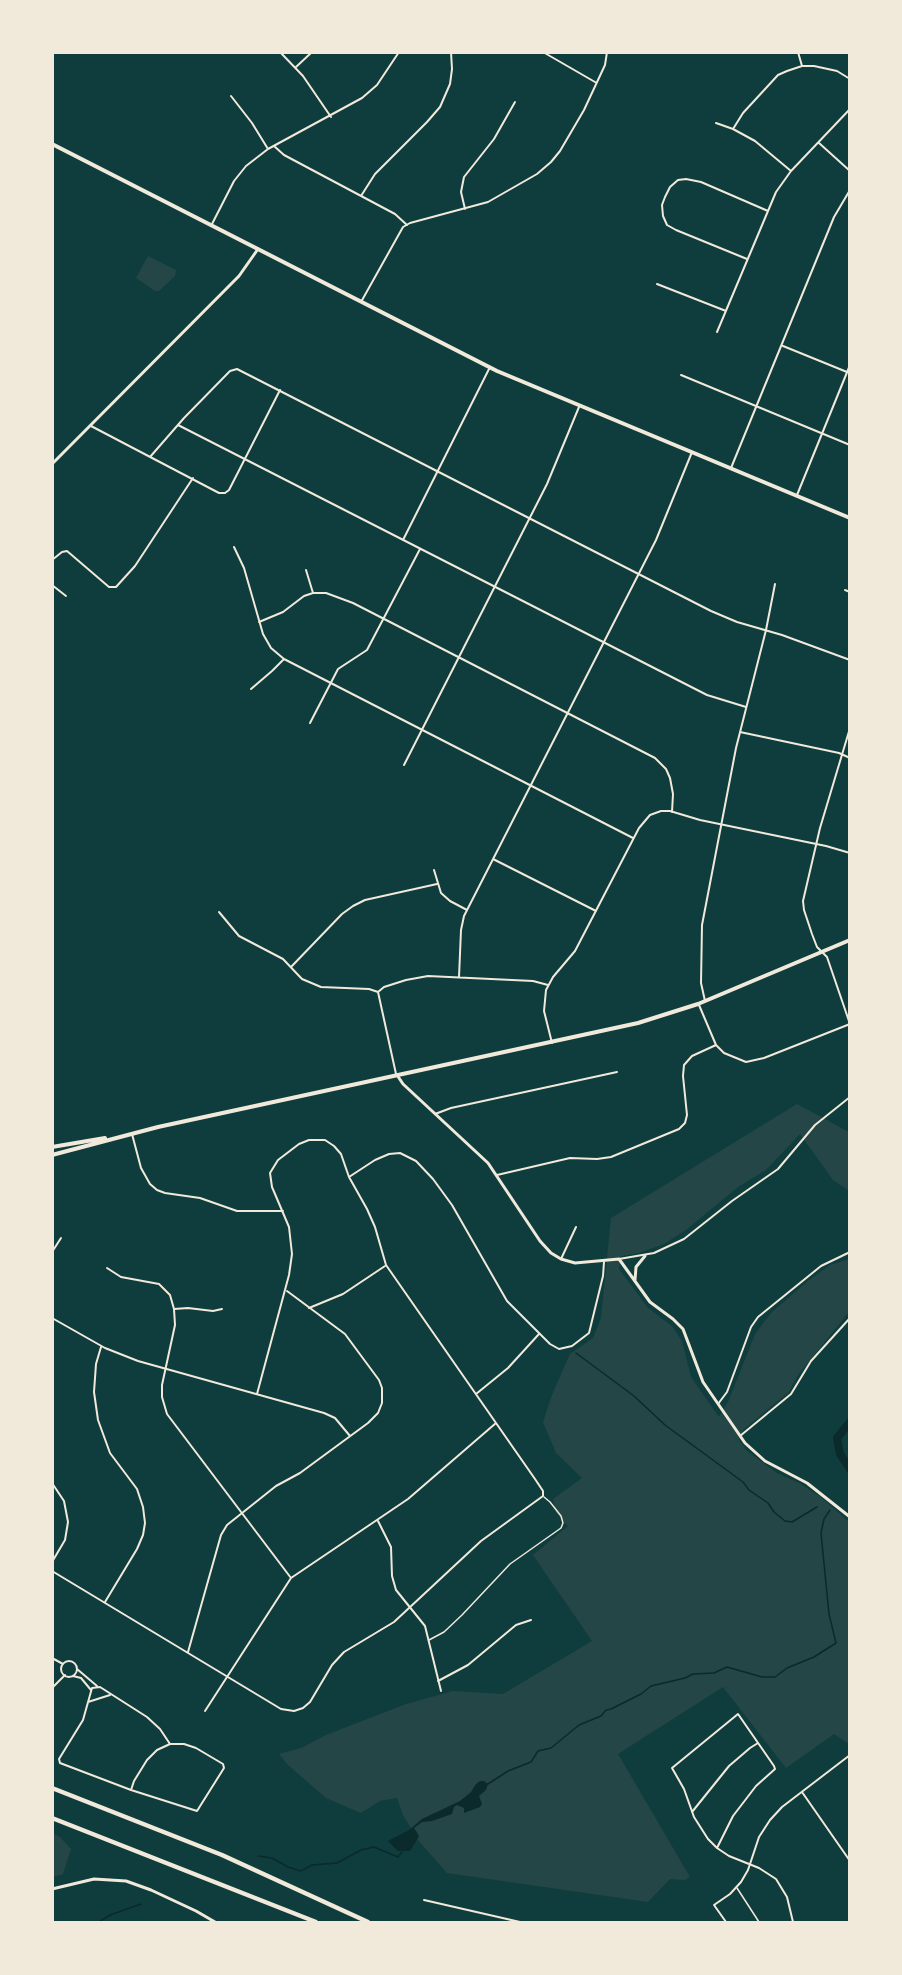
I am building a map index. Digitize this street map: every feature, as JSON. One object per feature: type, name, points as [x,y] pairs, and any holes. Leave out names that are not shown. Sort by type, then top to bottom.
[{"type":"highway","points":[[52,1788],[222,1855],[368,1923]]},
{"type":"highway","points":[[52,1818],[316,1923]]},
{"type":"main road","points":[[52,144],[490,368],[849,518]]},
{"type":"main road","points":[[52,1147],[114,1137],[638,1023],[698,1004],[849,940]]},
{"type":"main road","points":[[52,1155],[114,1137]]},
{"type":"street","points":[[280,52],[296,67],[331,117]]},
{"type":"street","points":[[296,67],[312,52]]},
{"type":"street","points":[[212,224],[240,173],[252,160],[268,149],[354,104],[370,92],[384,76],[399,52]]},
{"type":"street","points":[[361,196],[375,174],[440,107],[450,84],[451,52]]},
{"type":"street","points":[[543,52],[596,82]]},
{"type":"street","points":[[361,302],[401,229],[407,225],[496,198],[537,174],[551,162],[584,110],[605,65],[607,52]]},
{"type":"street","points":[[798,52],[802,66]]},
{"type":"street","points":[[733,129],[742,113],[778,75],[802,66],[828,69],[849,77]]},
{"type":"street","points":[[231,96],[268,149]]},
{"type":"street","points":[[465,209],[461,192],[464,177],[494,139],[515,102]]},
{"type":"street","points":[[717,332],[776,192],[791,171],[849,109]]},
{"type":"street","points":[[716,123],[755,141],[791,171]]},
{"type":"street","points":[[819,143],[849,171]]},
{"type":"street","points":[[274,146],[284,155],[395,214],[407,225]]},
{"type":"street","points":[[747,259],[668,225],[663,216],[665,197],[670,187],[678,180],[686,179],[701,182],[768,211]]},
{"type":"street","points":[[731,468],[834,217],[849,190]]},
{"type":"street","points":[[52,464],[242,273],[258,248]]},
{"type":"street","points":[[657,284],[726,311]]},
{"type":"street","points":[[782,346],[847,372]]},
{"type":"street","points":[[797,495],[849,365]]},
{"type":"street","points":[[403,540],[490,368]]},
{"type":"street","points":[[150,456],[232,369],[237,369],[724,617],[849,660]]},
{"type":"street","points":[[681,375],[849,445]]},
{"type":"street","points":[[91,426],[219,493],[225,493],[229,490],[280,390]]},
{"type":"street","points":[[404,765],[556,465],[579,406]]},
{"type":"street","points":[[178,425],[707,696],[746,707]]},
{"type":"street","points":[[459,977],[461,930],[467,910],[656,540],[692,452]]},
{"type":"street","points":[[52,560],[66,551],[109,587],[116,587],[135,566],[193,478]]},
{"type":"street","points":[[234,547],[244,568],[259,622],[271,648],[284,658],[633,838]]},
{"type":"street","points":[[310,723],[341,666],[367,650],[420,549]]},
{"type":"street","points":[[306,570],[313,593]]},
{"type":"street","points":[[705,1001],[701,983],[701,936],[740,732],[766,630],[775,584]]},
{"type":"street","points":[[52,585],[66,597]]},
{"type":"street","points":[[845,590],[849,592]]},
{"type":"street","points":[[259,622],[283,612],[313,593],[334,595],[659,761],[670,778],[673,794],[672,812]]},
{"type":"street","points":[[251,689],[284,658]]},
{"type":"street","points":[[698,1004],[716,1046],[731,1057],[751,1062],[849,1024],[827,957],[818,947],[804,906],[804,896],[816,844],[849,728]]},
{"type":"street","points":[[740,732],[842,754],[849,758]]},
{"type":"street","points":[[552,1043],[544,1008],[548,985],[572,956],[633,838],[650,816],[661,812],[672,812],[816,844],[849,854]]},
{"type":"street","points":[[493,859],[596,910]]},
{"type":"street","points":[[434,870],[437,884],[446,898],[467,910]]},
{"type":"street","points":[[291,967],[347,910],[360,902],[437,884]]},
{"type":"street","points":[[219,912],[239,936],[276,955],[302,979],[313,985],[378,992],[384,987],[417,977],[459,977],[533,981],[548,985]]},
{"type":"street","points":[[378,992],[397,1076],[481,1155],[497,1175],[540,1241],[551,1253],[561,1259],[582,1264],[645,1256],[666,1249],[684,1239],[785,1162],[815,1125],[849,1097]]},
{"type":"street","points":[[497,1175],[570,1158],[611,1157],[679,1129],[685,1123],[687,1110],[684,1065],[692,1056],[716,1046]]},
{"type":"street","points":[[435,1114],[451,1108],[617,1072]]},
{"type":"street","points":[[132,1133],[141,1168],[150,1184],[157,1190],[200,1198],[237,1211],[283,1211]]},
{"type":"street","points":[[52,1571],[281,1709],[298,1710],[310,1702],[332,1665],[344,1652],[390,1626],[481,1541],[543,1496],[539,1485],[386,1265],[368,1209],[349,1177],[340,1154],[334,1146],[321,1139],[304,1142],[278,1160],[270,1173],[272,1187],[289,1227],[292,1244],[291,1263],[286,1291],[257,1394]]},
{"type":"street","points":[[349,1177],[389,1154],[400,1153],[416,1161],[452,1205],[507,1300],[550,1344],[562,1349],[588,1336],[592,1329],[604,1262]]},
{"type":"street","points":[[561,1259],[576,1227]]},
{"type":"street","points":[[52,1252],[61,1238]]},
{"type":"street","points":[[718,1404],[727,1392],[751,1327],[758,1317],[812,1271],[849,1252]]},
{"type":"street","points":[[635,1282],[636,1267],[645,1256]]},
{"type":"street","points":[[619,1259],[650,1302],[683,1329],[699,1375],[740,1436],[758,1456],[816,1490],[849,1517]]},
{"type":"street","points":[[309,1308],[343,1294],[386,1265]]},
{"type":"street","points":[[107,1268],[121,1277],[159,1284],[170,1295],[174,1309],[174,1333],[165,1369],[162,1397],[171,1421],[291,1578]]},
{"type":"street","points":[[188,1652],[221,1535],[227,1525],[276,1486],[300,1473],[350,1436],[378,1413],[382,1400],[381,1385],[345,1334],[286,1291]]},
{"type":"street","points":[[174,1309],[213,1311],[222,1309]]},
{"type":"street","points":[[52,1318],[101,1346],[138,1361],[330,1415],[350,1436]]},
{"type":"street","points":[[740,1436],[791,1394],[811,1361],[849,1318]]},
{"type":"street","points":[[476,1394],[508,1368],[539,1334]]},
{"type":"street","points":[[101,1346],[94,1378],[94,1401],[98,1420],[111,1453],[137,1489],[145,1523],[137,1549],[105,1602]]},
{"type":"street","points":[[205,1711],[291,1578],[408,1499],[496,1423]]},
{"type":"street","points":[[52,1483],[64,1501],[68,1522],[65,1540],[52,1562]]},
{"type":"street","points":[[377,1520],[391,1547],[393,1583],[398,1594],[422,1620],[441,1691]]},
{"type":"street","points":[[438,1681],[468,1665],[516,1625],[531,1620]]},
{"type":"street","points":[[52,1658],[63,1664]]},
{"type":"street","points":[[65,1675],[62,1670],[63,1664],[72,1661],[76,1664],[77,1669],[97,1686],[147,1717],[160,1728],[170,1744]]},
{"type":"street","points":[[73,1676],[77,1669]]},
{"type":"street","points":[[65,1675],[81,1678],[95,1699]]},
{"type":"street","points":[[52,1688],[65,1675]]},
{"type":"street","points":[[97,1686],[91,1692],[83,1720],[59,1759],[60,1763],[131,1790],[197,1811],[224,1768],[223,1764],[196,1748],[184,1744],[170,1744],[157,1750],[147,1760],[131,1790]]},
{"type":"street","points":[[103,1689],[103,1696]]},
{"type":"street","points":[[88,1702],[110,1695]]},
{"type":"street","points":[[717,1848],[740,1806],[756,1786],[775,1769],[738,1714],[672,1767],[702,1830],[717,1848],[729,1856],[766,1872],[779,1883],[787,1897],[793,1923]]},
{"type":"street","points":[[692,1812],[729,1766],[758,1743]]},
{"type":"street","points":[[726,1923],[714,1905],[737,1887],[744,1877],[759,1837],[770,1820],[782,1807],[849,1755]]},
{"type":"street","points":[[802,1792],[849,1861]]},
{"type":"street","points":[[52,1890],[94,1880],[126,1881],[196,1911],[215,1923]]},
{"type":"street","points":[[424,1900],[520,1923]]},
{"type":"lane","points":[[429,1640],[444,1632],[510,1564],[561,1528],[563,1521],[561,1516],[543,1496]]},
{"type":"lane","points":[[737,1887],[759,1923]]},
{"type":"shaded area","points":[[148,256],[176,270],[175,276],[159,291],[155,291],[136,278]]},
{"type":"shaded area","points":[[797,1104],[849,1132],[849,1191],[833,1180],[800,1134],[766,1170],[738,1187],[686,1230],[664,1244],[639,1253],[621,1256],[619,1269],[648,1308],[672,1326],[682,1341],[691,1377],[719,1417],[729,1400],[755,1334],[771,1313],[830,1265],[849,1259],[849,1312],[798,1375],[789,1392],[743,1430],[739,1440],[747,1451],[777,1473],[821,1497],[849,1522],[849,1744],[834,1734],[786,1768],[723,1687],[618,1754],[690,1877],[685,1880],[670,1879],[648,1902],[447,1873],[418,1840],[403,1815],[397,1798],[380,1801],[361,1813],[326,1798],[288,1765],[279,1754],[301,1748],[326,1735],[406,1704],[453,1691],[503,1694],[592,1641],[533,1555],[568,1526],[556,1513],[553,1499],[582,1478],[556,1453],[543,1422],[570,1354],[593,1338],[601,1318],[611,1218]]},
{"type":"shaded area","points":[[480,1781],[488,1784],[486,1790],[479,1796],[482,1804],[480,1807],[464,1813],[464,1808],[457,1805],[452,1814],[422,1822],[414,1828],[419,1836],[410,1851],[398,1851],[388,1841],[409,1830],[422,1819],[460,1801]]},
{"type":"shaded area","points":[[53,1833],[71,1849],[63,1874],[53,1877]]},
{"type":"waterway","points":[[576,1353],[634,1396],[665,1425],[743,1482],[785,1521],[792,1522],[817,1507]]},
{"type":"waterway","points":[[850,1422],[837,1438],[840,1454],[850,1469]]},
{"type":"waterway","points":[[488,1784],[508,1771],[531,1762],[538,1751],[551,1748],[579,1725],[601,1716],[606,1710],[641,1694],[651,1686],[693,1674],[714,1673],[727,1667],[762,1677],[775,1677],[787,1668],[814,1657],[836,1643],[829,1614],[821,1533],[824,1519],[830,1510]]},
{"type":"waterway","points":[[258,1856],[272,1858],[301,1871],[312,1865],[337,1863],[361,1850],[374,1847],[398,1857],[402,1852]]},
{"type":"waterway","points":[[99,1922],[110,1915],[141,1904]]}]
